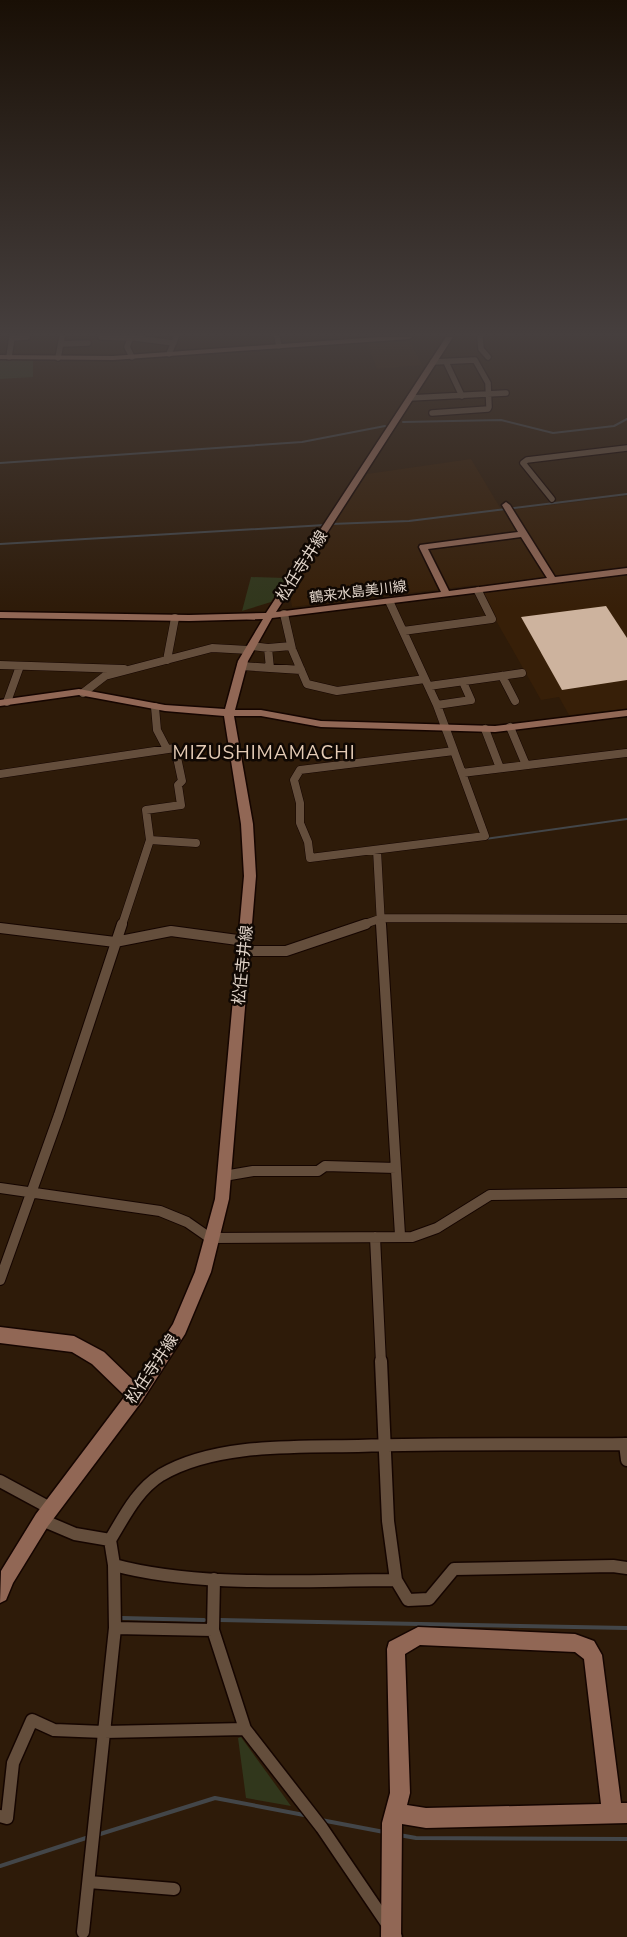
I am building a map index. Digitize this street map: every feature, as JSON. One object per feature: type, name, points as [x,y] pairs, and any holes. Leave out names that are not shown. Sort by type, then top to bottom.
[{"type":"main road","name":"松任寺井線","points":[[0,1594],[4,1575],[46,1514],[136,1395],[179,1329],[202,1272],[222,1199],[250,876],[247,824],[229,714],[241,666],[262,628],[391,427]]},
{"type":"main road","points":[[507,507],[553,581]]},
{"type":"main road","points":[[447,595],[423,548],[524,534]]},
{"type":"main road","name":"鶴来水島美川線","points":[[0,615],[175,618],[269,616],[627,572]]},
{"type":"main road","points":[[280,598],[282,606],[297,613]]},
{"type":"main road","points":[[245,617],[262,628]]},
{"type":"main road","points":[[3,702],[69,693],[84,693],[155,706],[229,714],[260,713],[311,723],[363,728],[485,729],[627,714]]},
{"type":"main road","points":[[0,1335],[74,1344],[98,1358],[136,1395]]},
{"type":"main road","points":[[393,1935],[392,1846],[394,1818],[400,1793],[396,1649],[418,1636],[575,1643],[587,1648],[592,1654],[620,1813],[394,1818]]},
{"type":"street","points":[[552,500],[523,462],[627,448]]},
{"type":"street","points":[[403,631],[492,619],[478,591]]},
{"type":"street","points":[[390,602],[438,705],[485,836],[310,858],[308,842],[300,823],[300,803],[294,780],[300,770],[454,751]]},
{"type":"street","points":[[284,614],[291,646],[307,684],[337,691],[427,683],[463,682],[522,673]]},
{"type":"street","points":[[168,660],[175,618]]},
{"type":"street","points":[[84,693],[106,676],[212,648],[291,646]]},
{"type":"street","points":[[268,648],[270,668]]},
{"type":"street","points":[[0,665],[134,669]]},
{"type":"street","points":[[3,702],[20,666]]},
{"type":"street","points":[[241,666],[301,670]]},
{"type":"street","points":[[502,676],[515,701]]},
{"type":"street","points":[[438,705],[471,700],[463,682]]},
{"type":"street","points":[[155,706],[157,730],[167,749]]},
{"type":"street","points":[[510,727],[526,765]]},
{"type":"street","points":[[485,729],[500,768]]},
{"type":"street","points":[[0,774],[175,748],[182,781],[178,785],[181,805],[146,810],[150,840],[59,1115],[30,1191],[0,1280]]},
{"type":"street","points":[[462,772],[627,755]]},
{"type":"street","points":[[150,840],[196,843]]},
{"type":"street","points":[[377,850],[400,1235]]},
{"type":"street","points":[[0,928],[115,942],[172,932],[244,946],[286,951],[382,918],[627,919]]},
{"type":"street","points":[[224,1176],[253,1171],[318,1171],[325,1166],[396,1168]]},
{"type":"street","points":[[0,1188],[160,1211],[187,1222],[210,1238],[376,1238],[400,1235],[412,1237],[425,1233],[490,1195],[627,1193]]},
{"type":"street","points":[[376,1238],[388,1521],[396,1580],[408,1600],[429,1599],[454,1570],[614,1566],[627,1568]]},
{"type":"street","points":[[83,1932],[115,1628],[114,1565],[110,1540],[141,1490],[161,1474],[194,1461],[229,1454],[288,1448],[384,1444],[626,1444],[627,1460]]},
{"type":"street","points":[[0,1481],[46,1514],[59,1529],[92,1539],[110,1540]]},
{"type":"street","points":[[114,1565],[140,1572],[214,1579],[396,1580]]},
{"type":"street","points":[[214,1579],[213,1630],[245,1729],[322,1828],[393,1935]]},
{"type":"street","points":[[115,1628],[213,1630]]},
{"type":"street","points":[[0,1816],[8,1818],[12,1763],[32,1720],[54,1730],[104,1732],[245,1729]]},
{"type":"street","points":[[89,1882],[174,1889]]},
{"type":"shaded area","points":[[471,459],[502,511],[627,496],[627,709],[569,715],[559,697],[541,700],[476,585],[292,607],[290,594],[303,570],[367,474]]},
{"type":"green space","points":[[251,577],[286,578],[271,602],[242,611]]},
{"type":"green space","points":[[241,1737],[291,1806],[246,1798],[238,1738]]},
{"type":"building","points":[[606,606],[627,638],[627,680],[562,690],[521,617]]},
{"type":"waterway","points":[[0,463],[302,442],[378,427]]},
{"type":"waterway","points":[[531,427],[553,433],[602,427]]},
{"type":"waterway","points":[[331,524],[409,521],[627,494]]},
{"type":"waterway","points":[[0,544],[325,525]]},
{"type":"waterway","points":[[485,839],[627,819]]},
{"type":"waterway","points":[[122,1618],[204,1620]]},
{"type":"waterway","points":[[220,1620],[627,1628]]},
{"type":"waterway","points":[[97,1835],[215,1798],[304,1815]]},
{"type":"waterway","points":[[321,1820],[384,1832]]},
{"type":"waterway","points":[[399,1835],[416,1838],[627,1839]]},
{"type":"waterway","points":[[0,1866],[89,1837]]},
{"type":"district","name":"MIZUSHIMAMACHI","points":[[264,753]]}]
